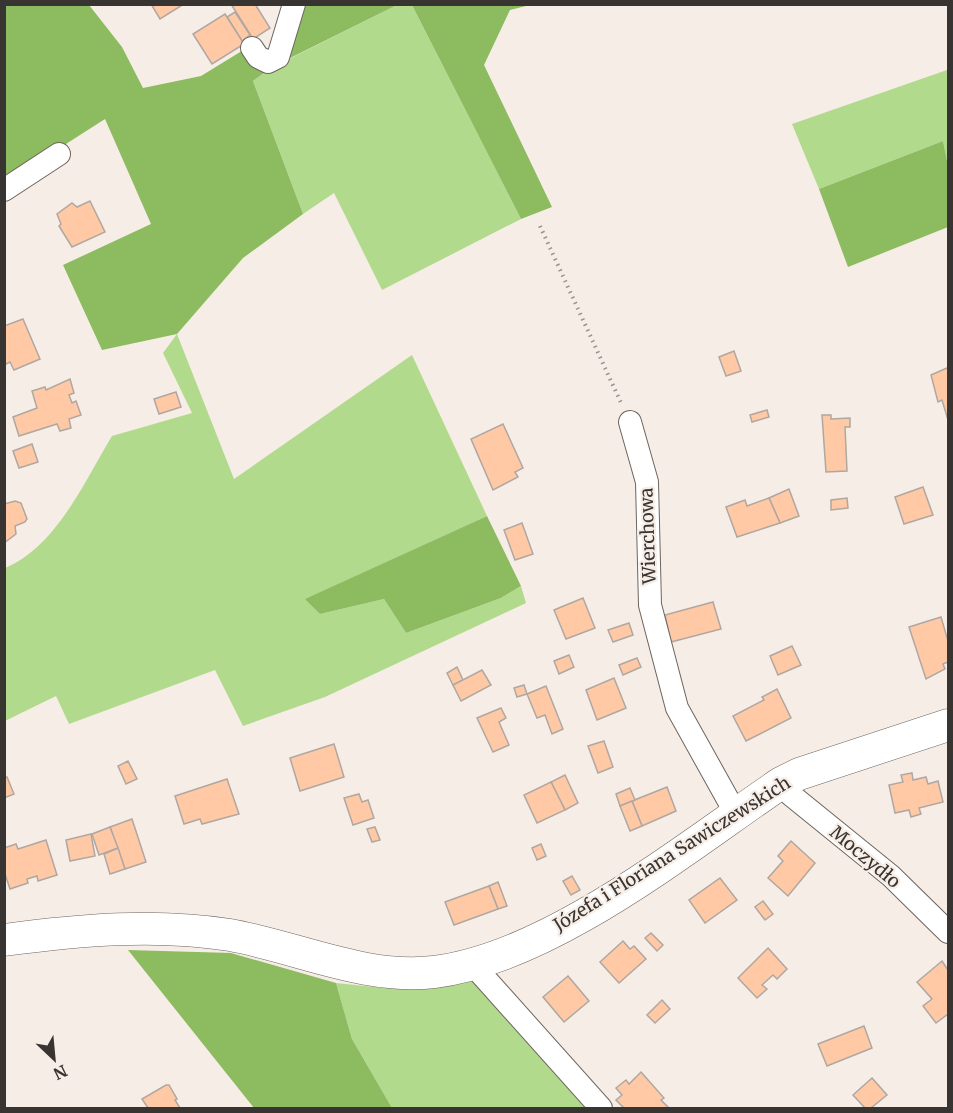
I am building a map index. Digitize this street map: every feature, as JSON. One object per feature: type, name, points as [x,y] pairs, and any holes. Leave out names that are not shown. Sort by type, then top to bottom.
[{"type":"street","points":[[252,48],[268,62],[278,57],[294,4]]},
{"type":"street","points":[[4,190],[59,154]]},
{"type":"street","name":"Wierchowa","points":[[630,422],[647,482],[650,605],[677,708],[736,814]]},
{"type":"street","name":"Józefa i Floriana Sawiczewskich","points":[[4,940],[73,931],[150,928],[229,935],[381,971],[433,972],[473,965],[578,918],[781,783],[799,774],[948,725]]},
{"type":"street","name":"Moczydło","points":[[781,783],[791,795],[891,876],[948,932]]},
{"type":"street","points":[[473,965],[601,1108]]},
{"type":"path","points":[[540,226],[630,422]]},
{"type":"green space","points":[[5,5],[89,5],[122,47],[143,88],[201,76],[245,49],[269,69],[253,81],[303,214],[243,258],[177,334],[102,350],[63,265],[151,224],[105,119],[5,183]]},
{"type":"green space","points":[[299,5],[397,5],[278,64]]},
{"type":"green space","points":[[397,5],[412,5],[521,219],[382,290],[334,193],[303,214],[253,81],[269,69]]},
{"type":"green space","points":[[412,5],[530,5],[510,10],[484,65],[552,207],[521,219]]},
{"type":"green space","points":[[947,70],[948,166],[943,141],[819,189],[792,124]]},
{"type":"green space","points":[[943,141],[948,166],[948,227],[848,267],[819,189]]},
{"type":"green space","points":[[177,334],[234,479],[412,355],[487,516],[306,599],[320,614],[384,599],[406,633],[501,598],[521,586],[526,603],[325,697],[243,726],[215,670],[69,724],[56,696],[5,721],[5,568],[40,545],[54,529],[80,492],[112,436],[192,413],[163,353]]},
{"type":"green space","points":[[487,516],[521,586],[501,598],[406,633],[384,599],[320,614],[305,599]]},
{"type":"green space","points":[[128,950],[231,953],[336,983],[352,1039],[392,1108],[254,1108]]},
{"type":"green space","points":[[475,980],[592,1108],[392,1108],[352,1039],[336,983],[373,987],[422,988]]},
{"type":"building","points":[[151,4],[184,4],[160,19]]},
{"type":"building","points":[[231,4],[255,4],[270,28],[253,39]]},
{"type":"building","points":[[235,12],[250,35],[242,41],[227,17]]},
{"type":"building","points":[[225,14],[244,44],[212,64],[193,34]]},
{"type":"building","points":[[90,201],[105,232],[72,247],[59,226],[61,224],[57,214],[72,203],[77,207]]},
{"type":"building","points":[[23,319],[40,359],[14,370],[10,362],[4,365],[4,326]]},
{"type":"building","points":[[734,351],[741,371],[726,376],[719,357]]},
{"type":"building","points":[[947,368],[948,420],[942,400],[938,402],[931,375]]},
{"type":"building","points":[[70,379],[74,393],[69,395],[72,403],[76,401],[81,415],[69,419],[71,428],[60,431],[57,424],[19,436],[13,417],[37,408],[32,391],[45,387],[46,390]]},
{"type":"building","points":[[176,392],[181,407],[159,414],[154,399]]},
{"type":"building","points":[[767,410],[769,417],[752,422],[750,415]]},
{"type":"building","points":[[822,415],[831,415],[831,419],[850,418],[850,427],[845,427],[847,471],[826,472]]},
{"type":"building","points":[[503,424],[523,468],[515,472],[518,477],[493,490],[471,439]]},
{"type":"building","points":[[32,444],[38,462],[19,468],[13,451]]},
{"type":"building","points":[[923,487],[933,515],[904,524],[895,497]]},
{"type":"building","points":[[789,489],[799,516],[780,523],[769,498]]},
{"type":"building","points":[[769,498],[780,523],[737,537],[726,507],[745,500],[747,506]]},
{"type":"building","points":[[847,498],[848,508],[831,510],[831,500]]},
{"type":"building","points":[[15,501],[21,503],[27,519],[15,526],[16,534],[4,543],[4,504]]},
{"type":"building","points":[[522,523],[533,554],[515,560],[504,530]]},
{"type":"building","points":[[583,598],[595,628],[566,639],[554,610]]},
{"type":"building","points":[[713,602],[721,629],[671,642],[665,615]]},
{"type":"building","points":[[941,617],[948,641],[948,662],[943,664],[945,669],[926,679],[909,627]]},
{"type":"building","points":[[629,623],[633,635],[613,642],[608,630]]},
{"type":"building","points":[[792,646],[801,665],[778,675],[770,656]]},
{"type":"building","points":[[569,655],[574,667],[559,674],[554,661]]},
{"type":"building","points":[[637,658],[641,667],[623,675],[619,665]]},
{"type":"building","points":[[457,667],[463,680],[453,685],[447,673]]},
{"type":"building","points":[[482,670],[491,685],[461,701],[453,685]]},
{"type":"building","points":[[614,678],[626,708],[597,720],[586,690]]},
{"type":"building","points":[[524,685],[527,694],[517,697],[514,688]]},
{"type":"building","points":[[546,686],[563,729],[552,734],[545,715],[537,718],[527,694]]},
{"type":"building","points":[[777,689],[791,718],[746,741],[733,716],[764,700],[762,697]]},
{"type":"building","points":[[501,708],[506,718],[499,722],[509,745],[493,752],[477,718]]},
{"type":"building","points":[[604,741],[613,767],[598,773],[588,746]]},
{"type":"building","points":[[334,744],[344,777],[300,791],[290,758]]},
{"type":"building","points":[[128,761],[137,779],[126,784],[118,766]]},
{"type":"building","points":[[912,773],[913,780],[926,777],[928,784],[938,781],[943,802],[919,808],[921,814],[911,817],[909,810],[895,813],[889,785],[903,782],[901,775]]},
{"type":"building","points":[[565,775],[578,803],[565,810],[551,782]]},
{"type":"building","points":[[4,777],[7,777],[14,794],[4,798]]},
{"type":"building","points":[[227,779],[239,814],[202,824],[200,819],[184,824],[175,796]]},
{"type":"building","points":[[551,782],[565,810],[537,823],[524,795]]},
{"type":"building","points":[[667,787],[676,811],[642,826],[632,801]]},
{"type":"building","points":[[630,788],[635,800],[620,806],[616,794]]},
{"type":"building","points":[[359,794],[362,802],[368,800],[374,818],[353,825],[344,798]]},
{"type":"building","points":[[632,801],[642,826],[630,831],[620,806]]},
{"type":"building","points":[[132,819],[146,862],[125,869],[110,827]]},
{"type":"building","points":[[110,827],[118,848],[99,855],[92,834]]},
{"type":"building","points":[[375,827],[380,840],[372,842],[367,829]]},
{"type":"building","points":[[91,834],[95,856],[70,861],[66,840]]},
{"type":"building","points":[[46,840],[57,875],[38,881],[37,876],[27,879],[28,883],[10,889],[4,871],[4,848],[16,844],[18,849]]},
{"type":"building","points":[[791,841],[815,863],[788,896],[768,878],[783,861],[778,856]]},
{"type":"building","points":[[541,844],[546,856],[537,860],[532,848]]},
{"type":"building","points":[[118,848],[125,869],[110,874],[104,854]]},
{"type":"building","points":[[572,876],[580,890],[571,895],[563,881]]},
{"type":"building","points":[[720,878],[737,900],[705,923],[689,900]]},
{"type":"building","points":[[498,882],[507,906],[498,909],[489,886]]},
{"type":"building","points":[[489,886],[498,909],[454,925],[445,902]]},
{"type":"building","points":[[763,901],[773,914],[765,920],[755,907]]},
{"type":"building","points":[[651,933],[663,945],[657,951],[645,938]]},
{"type":"building","points":[[623,941],[630,949],[634,946],[646,959],[619,983],[600,962]]},
{"type":"building","points":[[768,948],[787,969],[777,979],[773,975],[762,985],[767,989],[757,998],[738,978]]},
{"type":"building","points":[[942,961],[948,970],[948,1014],[936,1023],[923,1006],[932,999],[917,982]]},
{"type":"building","points":[[568,976],[589,1001],[564,1022],[543,997]]},
{"type":"building","points":[[662,1000],[670,1009],[655,1023],[647,1015]]},
{"type":"building","points":[[864,1026],[872,1048],[827,1066],[818,1044]]},
{"type":"building","points":[[641,1072],[664,1098],[661,1100],[669,1108],[624,1108],[616,1100],[622,1095],[616,1088],[626,1080],[629,1084]]},
{"type":"building","points":[[872,1078],[887,1095],[871,1108],[865,1108],[853,1095]]},
{"type":"building","points":[[169,1085],[180,1108],[148,1108],[142,1099]]}]
